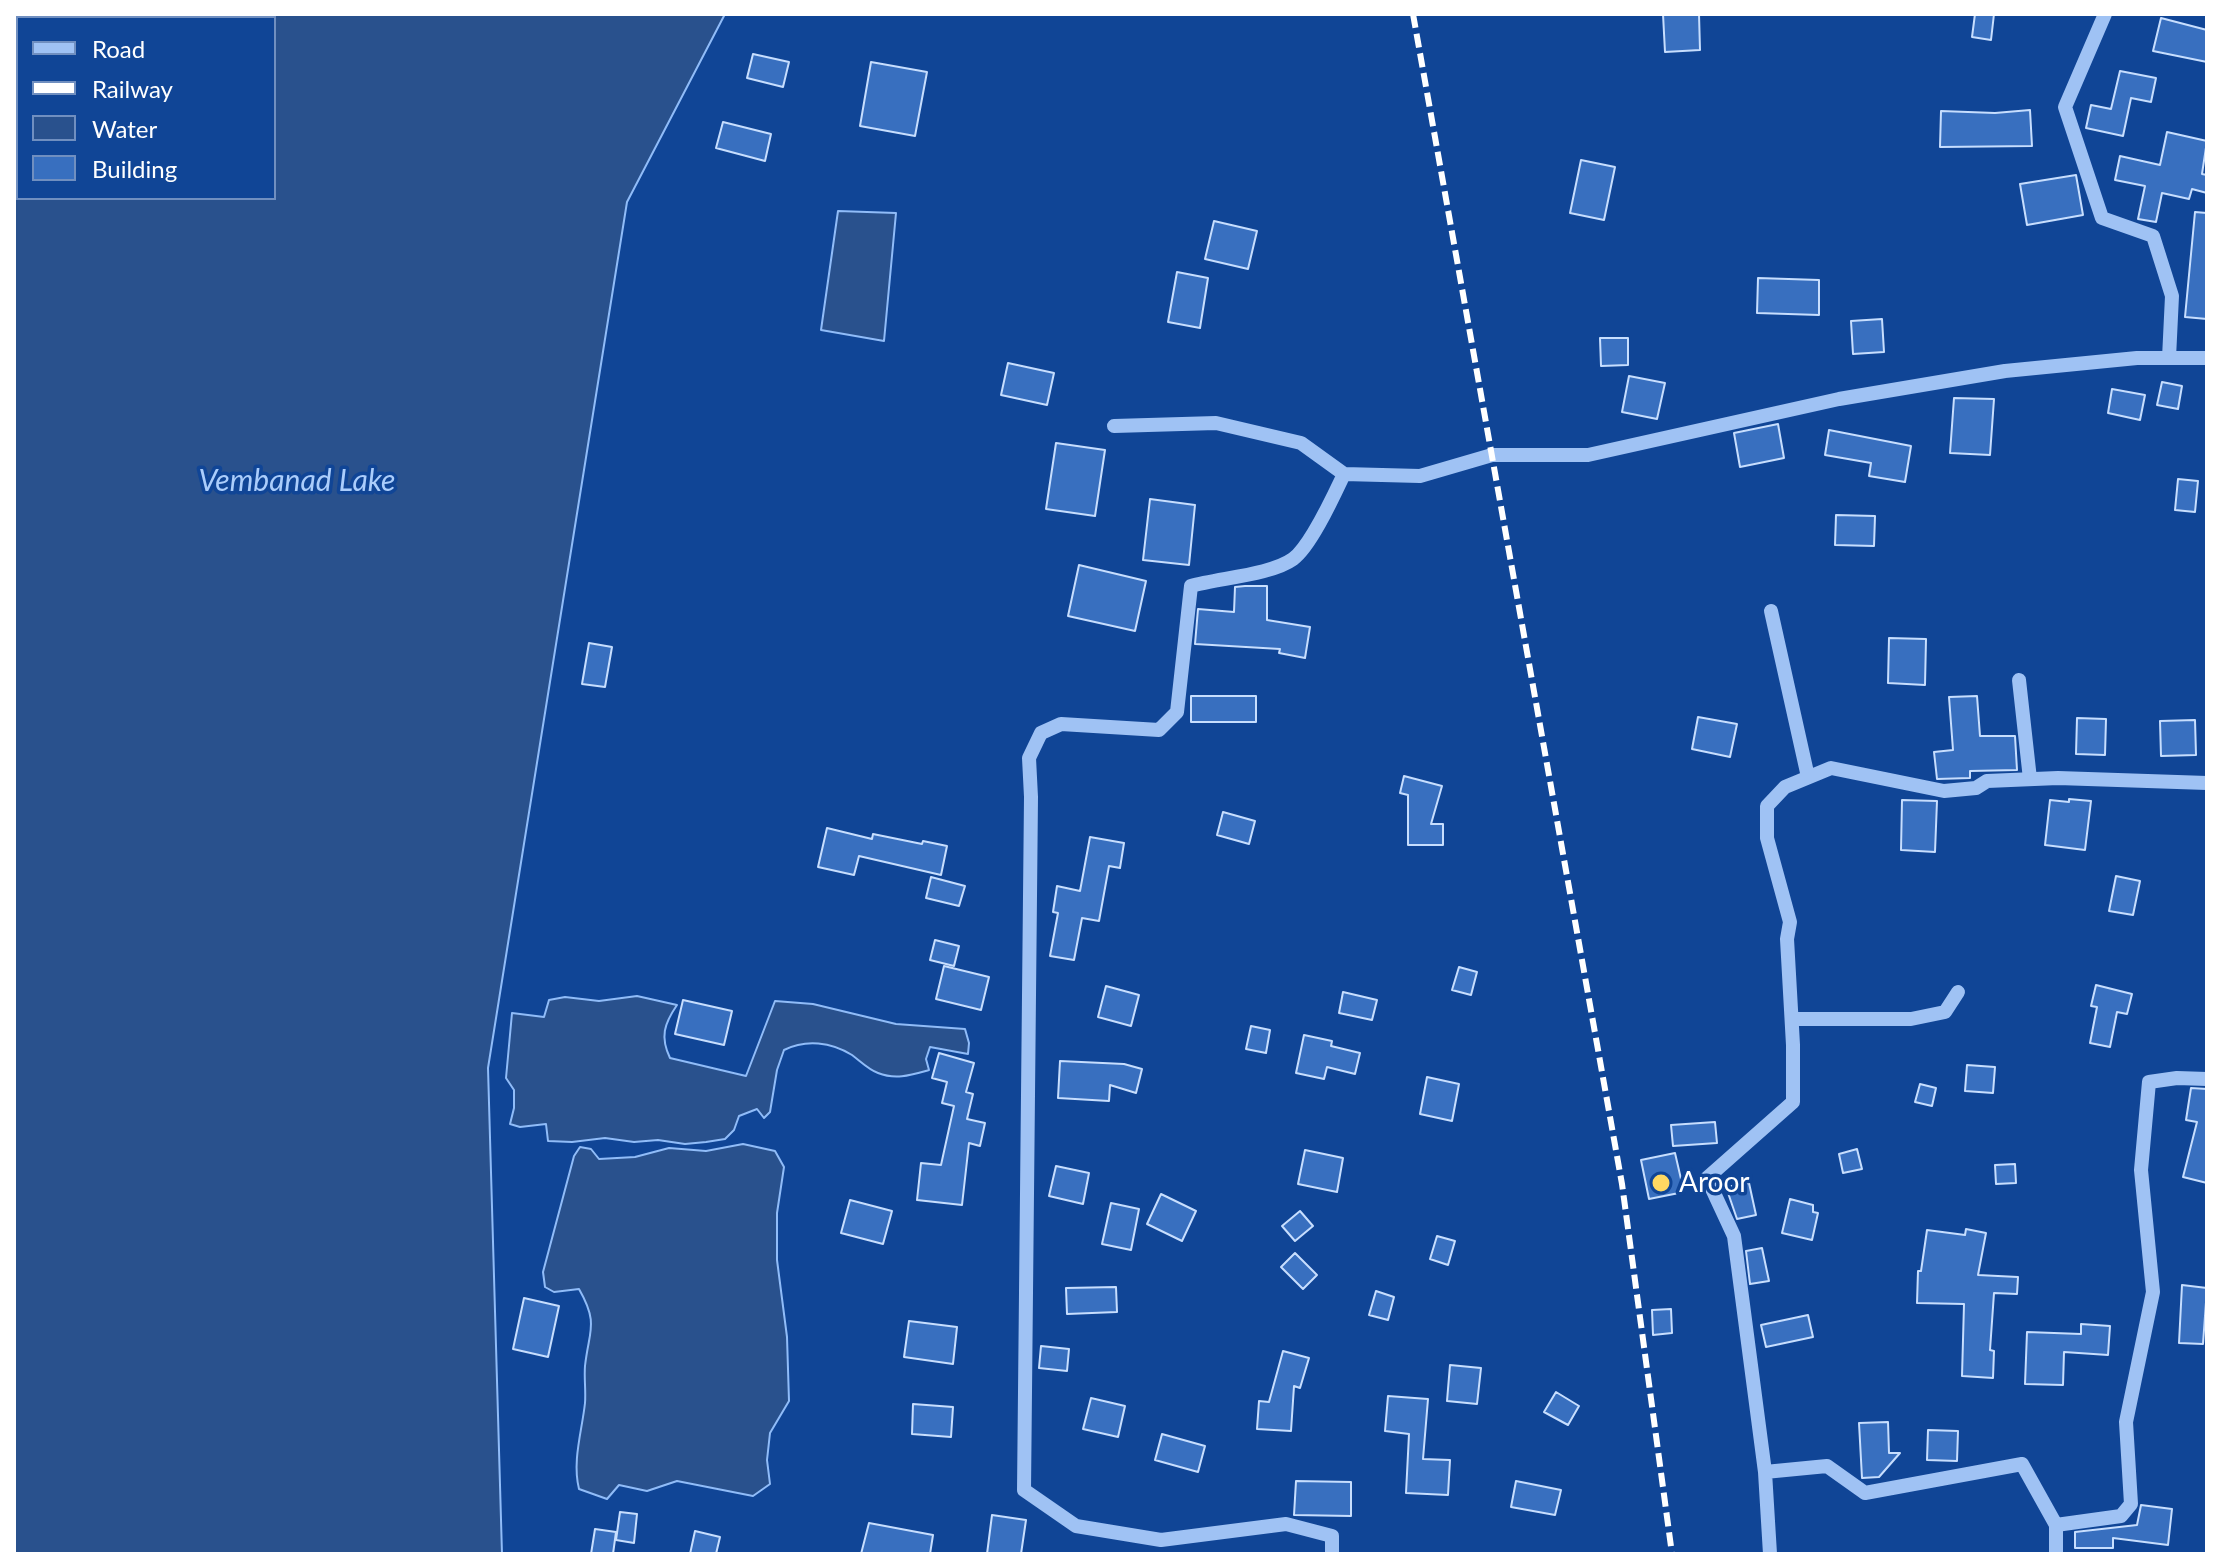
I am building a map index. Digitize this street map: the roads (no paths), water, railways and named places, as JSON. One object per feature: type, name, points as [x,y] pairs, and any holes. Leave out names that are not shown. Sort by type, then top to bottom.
[{"type":"street","points":[[2105,14],[2065,107],[2102,218],[2153,236],[2172,296],[2169,358]]},
{"type":"street","points":[[1114,426],[1216,423],[1301,443],[1344,474],[1420,476],[1492,455],[1588,455],[1839,399],[2005,371],[2137,358],[2207,358]]},
{"type":"street","points":[[1332,1554],[1332,1536],[1286,1524],[1161,1540],[1076,1526],[1024,1490],[1030,1025],[1029,758],[1041,733],[1061,724],[1159,730],[1177,712],[1191,586],[1265,570],[1293,559],[1320,522],[1344,474]]},
{"type":"street","points":[[1771,611],[1808,777]]},
{"type":"street","points":[[2019,680],[2030,779]]},
{"type":"street","points":[[1770,1554],[1765,1472],[1734,1236],[1707,1178],[1793,1102],[1787,939],[1790,922],[1767,838],[1767,806],[1785,787],[1831,768],[1944,791],[1976,788],[1987,781],[2030,779],[2207,783]]},
{"type":"street","points":[[1792,1019],[1911,1019],[1945,1012],[1958,992]]},
{"type":"street","points":[[2056,1525],[2121,1516],[2131,1504],[2126,1422],[2153,1292],[2141,1170],[2149,1082],[2177,1078],[2207,1079]]},
{"type":"street","points":[[1765,1472],[1827,1466],[1865,1493],[2022,1464],[2056,1525],[2056,1554]]},
{"type":"water","name":"Vembanad Lake","points":[[14,14],[725,14],[627,202],[488,1068],[502,1554],[14,1554]]},
{"type":"water","points":[[838,211],[896,213],[884,341],[821,330]]},
{"type":"water","points":[[637,996],[677,1005],[665,1031],[670,1058],[746,1076],[775,1001],[813,1004],[896,1024],[965,1029],[968,1054],[930,1047],[926,1059],[929,1070],[891,1076],[875,1072],[836,1047],[810,1043],[792,1047],[784,1050],[777,1070],[770,1112],[764,1118],[757,1109],[739,1116],[734,1130],[725,1139],[706,1142],[634,1142],[605,1138],[548,1141],[546,1124],[520,1127],[510,1124],[514,1090],[506,1078],[512,1013],[544,1017],[549,1000],[565,997],[599,1001]]},
{"type":"water","points":[[743,1144],[775,1151],[784,1167],[777,1213],[777,1260],[787,1337],[789,1401],[770,1433],[767,1460],[770,1484],[753,1496],[677,1481],[647,1491],[619,1485],[607,1499],[579,1489],[577,1457],[585,1403],[585,1366],[591,1319],[579,1289],[554,1292],[545,1287],[543,1272],[574,1156],[580,1147],[591,1149],[599,1159],[635,1157],[669,1148],[706,1151]]},
{"type":"railway","points":[[1413,14],[1622,1184],[1672,1554]]},
{"type":"place","name":"Aroor","points":[[1661,1183]]}]
